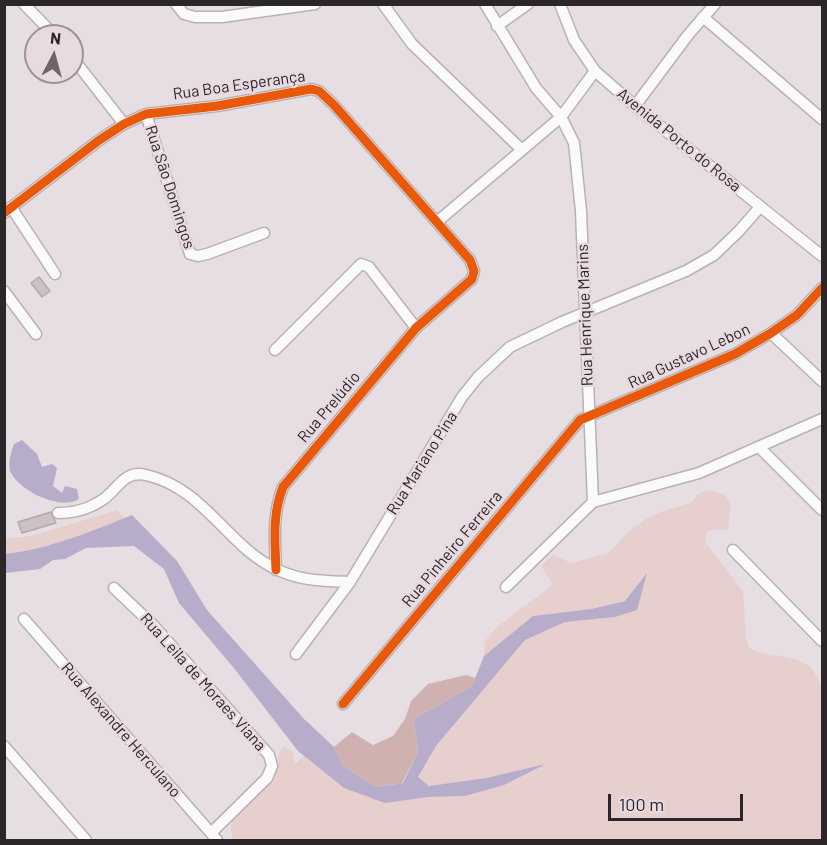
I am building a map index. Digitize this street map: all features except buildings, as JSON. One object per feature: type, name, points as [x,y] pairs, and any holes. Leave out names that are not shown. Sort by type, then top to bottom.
[{"type":"street","points":[[24,4],[43,24]]},
{"type":"street","points":[[176,4],[184,14],[195,17],[222,17],[279,7],[315,4]]},
{"type":"street","points":[[383,4],[412,45],[522,150]]},
{"type":"street","name":"Rua Henrique Marins","points":[[485,4],[536,88],[561,117],[574,143],[585,314],[593,502]]},
{"type":"street","points":[[497,26],[528,4]]},
{"type":"street","name":"Avenida Porto do Rosa","points":[[560,4],[574,40],[595,71],[635,106],[822,256]]},
{"type":"street","points":[[635,106],[703,17],[716,4]]},
{"type":"street","points":[[703,17],[822,119]]},
{"type":"street","points":[[438,221],[561,117],[595,71]]},
{"type":"street","points":[[84,72],[124,124]]},
{"type":"street","name":"Rua Boa Esperança","points":[[8,210],[98,141],[124,124],[146,114],[200,109],[305,89],[315,90],[323,94],[334,105],[470,260],[473,267],[472,279],[461,290]]},
{"type":"street","name":"Rua São Domingos","points":[[146,114],[190,254],[198,256],[207,254],[264,233]]},
{"type":"street","name":"Rua Mariano Pina","points":[[296,654],[350,582],[442,430],[478,377],[510,347],[546,329],[686,271],[714,255],[760,207]]},
{"type":"street","points":[[8,210],[55,274]]},
{"type":"street","points":[[275,350],[362,264],[369,267],[416,328]]},
{"type":"street","name":"Rua Gustavo Lebon","points":[[588,416],[735,354],[797,315],[822,288]]},
{"type":"street","name":"Rua Prelúdio","points":[[276,570],[274,520],[283,487],[416,328],[461,290]]},
{"type":"street","points":[[4,291],[36,334]]},
{"type":"street","points":[[771,333],[822,381]]},
{"type":"street","name":"Rua Pinheiro Ferreira","points":[[343,704],[572,428],[588,416]]},
{"type":"street","points":[[506,587],[593,502],[699,473],[822,419]]},
{"type":"street","points":[[759,447],[822,510]]},
{"type":"street","points":[[58,513],[80,511],[91,507],[107,496],[126,477],[137,474],[146,475],[186,492],[261,561],[276,570],[303,579],[350,582]]},
{"type":"street","points":[[733,550],[822,641]]},
{"type":"street","name":"Rua Leila de Moraes Viana","points":[[114,588],[143,614],[269,755],[272,766],[267,778],[214,837]]},
{"type":"street","name":"Rua Alexandre Herculano","points":[[24,619],[214,837]]},
{"type":"street","points":[[4,746],[86,840]]},
{"type":"shaded area","points":[[22,440],[37,454],[42,467],[52,464],[57,468],[53,486],[62,493],[65,486],[77,489],[79,499],[62,503],[52,501],[32,492],[16,480],[10,470],[10,458],[14,444]]},
{"type":"shaded area","points":[[706,490],[724,494],[731,504],[728,530],[708,530],[705,542],[743,591],[746,638],[749,648],[802,662],[811,668],[822,686],[822,840],[234,840],[231,827],[235,814],[277,768],[279,752],[284,747],[293,752],[295,764],[304,756],[344,788],[428,797],[465,796],[504,785],[543,765],[486,778],[429,786],[418,777],[436,746],[525,640],[565,622],[615,617],[625,600],[591,609],[533,616],[484,656],[485,641],[498,626],[553,585],[541,566],[553,555],[571,563],[609,553],[626,534],[646,519],[660,512],[691,503],[697,495]]},
{"type":"shaded area","points":[[118,510],[124,518],[95,530],[50,545],[5,554],[4,539],[31,536]]},
{"type":"shaded area","points":[[132,515],[177,561],[207,610],[304,719],[334,747],[343,766],[376,787],[403,783],[418,752],[414,719],[472,686],[484,656],[533,616],[591,609],[625,601],[647,573],[637,610],[615,617],[565,622],[525,640],[436,746],[418,777],[429,786],[486,778],[546,764],[504,785],[465,796],[428,797],[385,803],[344,788],[298,751],[233,667],[179,603],[164,569],[134,546],[86,548],[65,559],[53,560],[40,569],[5,573],[5,554],[53,544]]},
{"type":"shaded area","points":[[466,675],[475,678],[472,686],[414,719],[418,752],[402,783],[376,787],[343,766],[334,747],[352,732],[373,745],[393,736],[405,719],[411,701],[428,684]]},
{"type":"cycle path","points":[[4,213],[98,141],[124,124],[146,114],[217,106],[311,89],[319,91],[334,105],[470,260],[474,271],[472,279],[416,328],[283,487],[276,518],[276,570]]},
{"type":"cycle path","points":[[343,704],[580,420],[735,354],[797,315],[822,288]]}]
